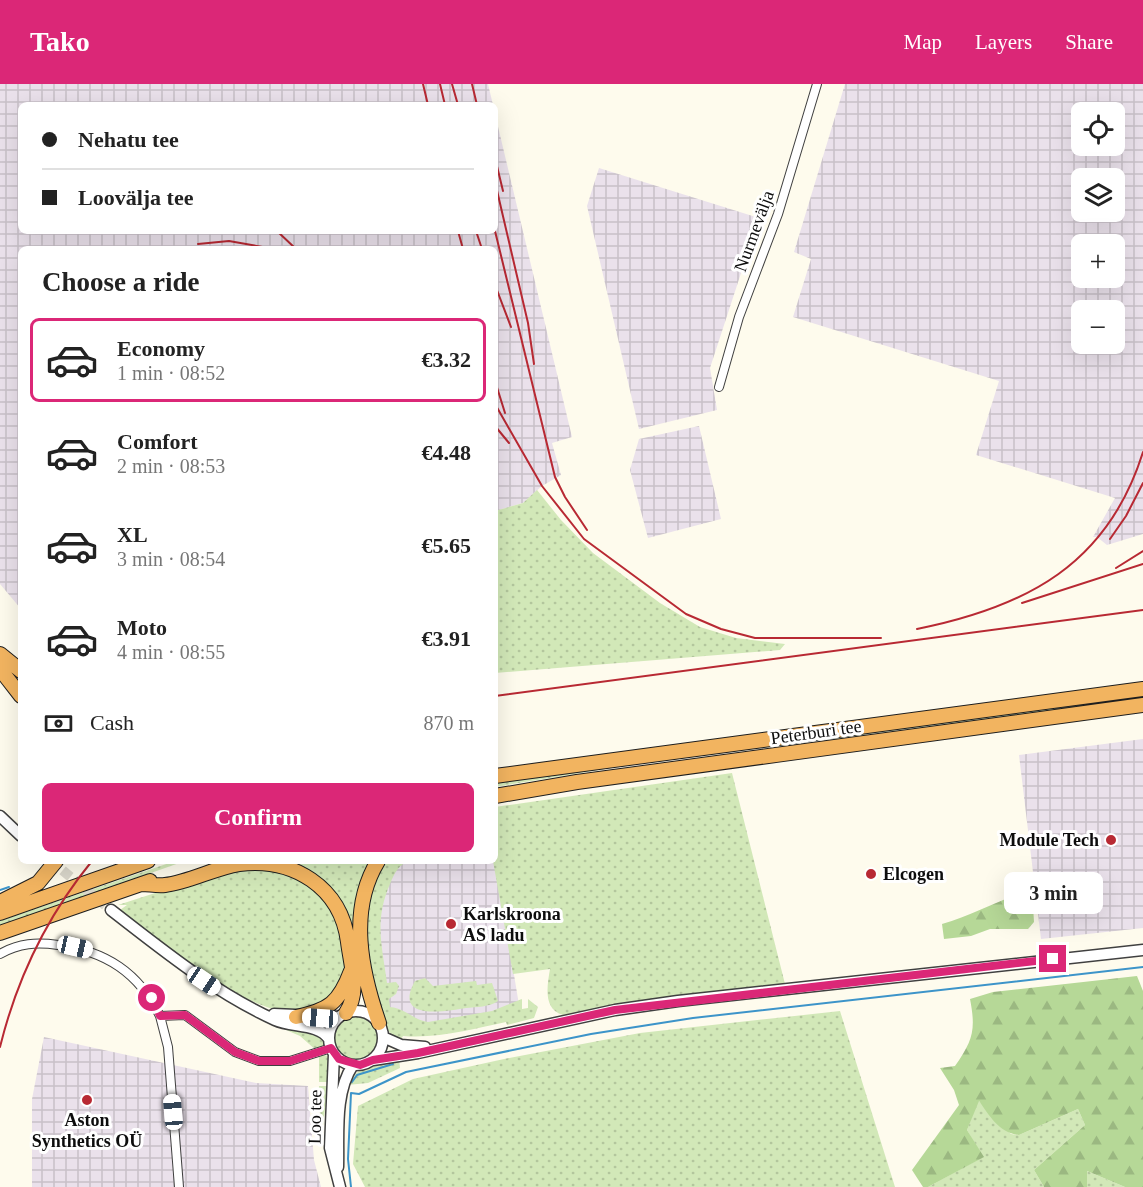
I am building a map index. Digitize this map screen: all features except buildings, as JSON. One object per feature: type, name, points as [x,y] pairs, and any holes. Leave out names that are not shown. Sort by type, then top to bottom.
[{"type":"highway","points":[[0,654],[18,669]]},
{"type":"highway","points":[[0,669],[18,691]]},
{"type":"highway","points":[[0,678],[18,693]]},
{"type":"highway","name":"Peterburi tee","points":[[498,776],[1143,689]]},
{"type":"highway","name":"Peterburi tee","points":[[498,796],[1143,705]]},
{"type":"highway","points":[[498,804],[551,794],[577,783]]},
{"type":"highway","points":[[0,902],[38,883],[54,864]]},
{"type":"highway","points":[[0,913],[86,880],[138,864]]},
{"type":"highway","points":[[0,933],[205,864]]},
{"type":"highway","points":[[142,884],[164,885],[220,868],[248,864]]},
{"type":"highway","points":[[264,864],[283,866],[303,873],[326,891],[342,918],[352,969],[354,995],[343,1015]]},
{"type":"highway","points":[[376,864],[366,884],[360,903],[360,921],[366,977],[379,1023]]},
{"type":"highway","points":[[296,1017],[327,1008],[337,999],[352,969]]},
{"type":"street","name":"Nurmevälja","points":[[719,387],[738,317],[778,214],[817,84]]},
{"type":"street","points":[[0,816],[18,833]]},
{"type":"street","points":[[111,910],[224,995],[276,1021],[319,1030],[331,1047],[353,1065],[615,1010],[678,1001],[1143,950]]},
{"type":"street","points":[[0,954],[30,943],[92,951],[106,957],[130,973],[152,998],[160,1016],[168,1047],[179,1187]]},
{"type":"street","points":[[261,1013],[296,1017],[368,1014],[379,1023],[383,1037],[382,1045],[373,1060]]},
{"type":"street","points":[[160,1016],[185,1015],[235,1052],[259,1061],[290,1061],[331,1047]]},
{"type":"street","points":[[331,1047],[333,1023],[343,1015]]},
{"type":"street","points":[[383,1037],[401,1045],[437,1047]]},
{"type":"street","name":"Loo tee","points":[[331,1047],[329,1130],[333,1165],[339,1183]]},
{"type":"street","name":"Loo tee","points":[[339,1183],[340,1114],[344,1081],[353,1065]]},
{"type":"shaded area","points":[[0,84],[488,84],[492,102],[18,102],[18,234],[498,234],[498,127],[572,437],[552,443],[561,475],[542,486],[523,503],[498,510],[498,246],[18,246],[18,605],[0,584]]},
{"type":"shaded area","points":[[845,84],[1143,84],[1143,534],[1107,545],[1097,537],[1093,537],[1115,498],[976,455],[999,381],[793,317],[811,259],[794,252]]},
{"type":"shaded area","points":[[599,168],[759,218],[710,368],[717,410],[639,429],[587,206]]},
{"type":"shaded area","points":[[699,426],[721,519],[648,538],[630,470],[639,439]]},
{"type":"shaded area","points":[[1143,739],[1143,928],[1041,939],[1019,755]]},
{"type":"shaded area","points":[[398,864],[496,864],[520,1011],[412,1027],[388,1010],[377,906],[392,869]]},
{"type":"shaded area","points":[[44,1037],[256,1083],[308,1086],[314,1160],[321,1187],[32,1187],[32,1099]]},
{"type":"green space","points":[[537,490],[561,520],[593,553],[660,603],[700,627],[736,638],[785,644],[780,650],[498,673],[498,510],[523,503]]},
{"type":"green space","points":[[1143,694],[1143,698],[617,767],[498,787],[498,782],[562,771]]},
{"type":"green space","points":[[732,773],[785,984],[626,1003],[563,1015],[557,1012],[549,1003],[550,969],[513,974],[494,864],[498,864],[498,807]]},
{"type":"green space","points":[[166,864],[176,864],[0,926],[0,921]]},
{"type":"green space","points":[[286,864],[370,864],[360,891],[356,920],[362,983],[358,983],[344,910]]},
{"type":"green space","points":[[381,864],[403,864],[395,873],[382,910],[381,933],[387,983],[396,982],[399,986],[396,994],[389,999],[390,1007],[400,1009],[428,1022],[492,1011],[522,999],[522,1009],[528,1008],[528,999],[538,1007],[534,1018],[507,1025],[506,1022],[444,1034],[403,1036],[400,1041],[387,1030],[378,1008],[363,928],[372,880]]},
{"type":"green space","points":[[265,868],[304,879],[335,912],[346,962],[344,978],[323,1005],[291,1011],[272,1008],[250,1000],[178,955],[120,910],[127,905],[118,905],[220,872]]},
{"type":"green space","points":[[1032,889],[1034,922],[1028,929],[990,929],[971,936],[944,939],[942,924]]},
{"type":"green space","points":[[1137,976],[1143,991],[1143,1187],[1125,1187],[1087,1171],[1087,1187],[1044,1187],[1034,1170],[1085,1125],[1078,1109],[1019,1135],[1000,1127],[979,1101],[967,1130],[984,1157],[928,1187],[923,1187],[912,1170],[959,1105],[954,1090],[940,1068],[955,1066],[966,1049],[973,1027],[970,999],[993,992]]},
{"type":"green space","points":[[425,978],[433,986],[476,981],[477,985],[492,983],[498,1001],[487,1006],[435,1012],[425,1011],[416,1008],[411,1003],[410,994],[415,981]]},
{"type":"green space","points":[[840,1011],[895,1187],[365,1187],[353,1164],[358,1106],[413,1079],[640,1033]]},
{"type":"green space","points":[[356,1016],[372,1022],[378,1038],[372,1054],[356,1060],[340,1054],[334,1038],[340,1022]]},
{"type":"green space","points":[[270,1023],[309,1032],[321,1039],[325,1045],[317,1051],[300,1036]]},
{"type":"green space","points":[[329,1056],[328,1082],[319,1082],[319,1057]]},
{"type":"green space","points":[[399,1058],[400,1068],[368,1083],[347,1085],[363,1069],[376,1063]]},
{"type":"green space","points":[[319,1086],[328,1086],[323,1125],[320,1125]]},
{"type":"green space","points":[[978,1100],[1011,1134],[1019,1135],[1078,1109],[1085,1125],[1034,1170],[1044,1187],[928,1187],[983,1157],[967,1130]]},
{"type":"green space","points":[[1087,1171],[1125,1187],[1087,1187]]},
{"type":"waterway","points":[[0,890],[9,887]]},
{"type":"waterway","points":[[351,1187],[348,1159],[351,1093],[359,1094],[406,1072],[591,1034],[693,1018],[1143,967]]},
{"type":"waterway","points":[[352,1082],[357,1075],[393,1064]]},
{"type":"tunnel","points":[[55,864],[111,910]]},
{"type":"railway","points":[[423,84],[427,102]]},
{"type":"railway","points":[[440,84],[444,102]]},
{"type":"railway","points":[[452,84],[457,102]]},
{"type":"railway","points":[[472,84],[476,102]]},
{"type":"railway","points":[[498,170],[503,191]]},
{"type":"railway","points":[[498,195],[528,323],[534,364]]},
{"type":"railway","points":[[280,234],[293,246]]},
{"type":"railway","points":[[459,234],[462,246]]},
{"type":"railway","points":[[477,234],[481,246]]},
{"type":"railway","points":[[496,234],[555,477],[587,530]]},
{"type":"railway","points":[[198,244],[229,241],[257,246]]},
{"type":"railway","points":[[498,293],[511,327]]},
{"type":"railway","points":[[498,391],[505,413]]},
{"type":"railway","points":[[498,409],[542,486],[584,539],[686,614],[721,629],[755,638],[881,638]]},
{"type":"railway","points":[[498,430],[509,443]]},
{"type":"railway","points":[[917,629],[957,620],[994,608],[1028,593],[1058,574],[1085,551],[1108,524],[1128,491],[1143,452]]},
{"type":"railway","points":[[1110,539],[1126,516],[1143,483]]},
{"type":"railway","points":[[1116,568],[1143,551]]},
{"type":"railway","points":[[1022,603],[1143,564]]},
{"type":"railway","points":[[498,696],[1143,610]]},
{"type":"railway","points":[[0,1047],[15,997],[36,949],[61,904],[90,864]]},
{"type":"place","name":"Module Tech","points":[[1111,840]]},
{"type":"place","name":"Elcogen","points":[[871,874]]},
{"type":"place","name":"Karlskroona AS ladu","points":[[451,924]]},
{"type":"place","name":"Aston Synthetics OÜ","points":[[87,1100]]},
{"type":"route","points":[[152,998],[160,1016],[185,1015],[245,1057],[259,1061],[290,1061],[331,1048],[339,1059],[346,1063],[360,1065],[400,1054],[418,1053],[487,1036],[615,1010],[1053,959]]}]
